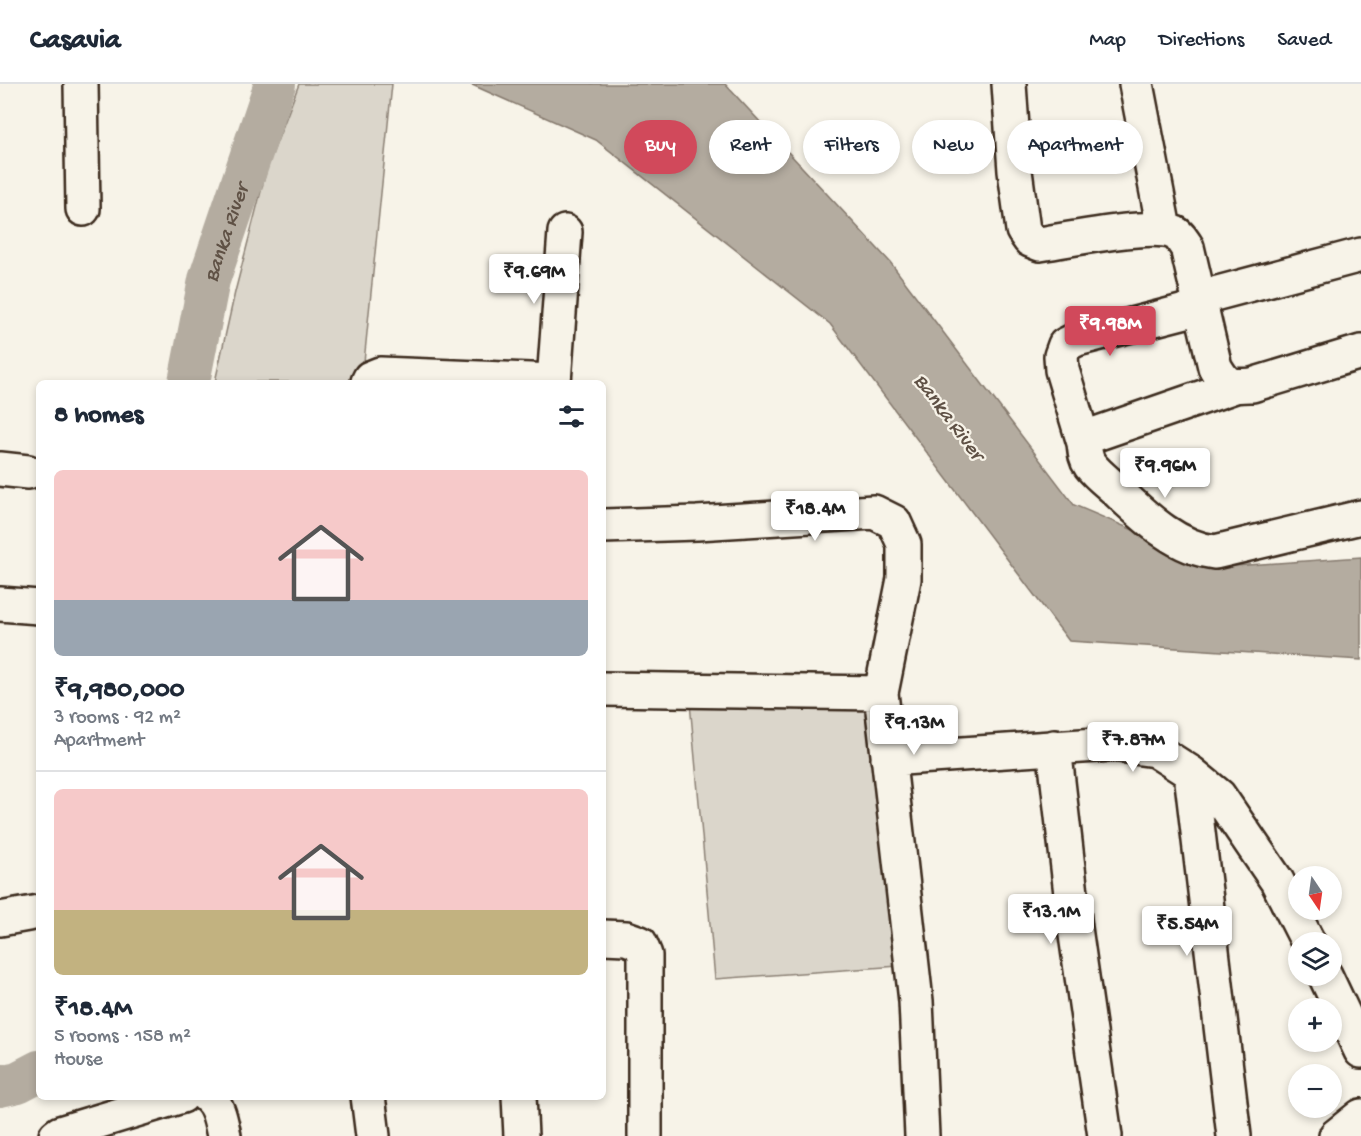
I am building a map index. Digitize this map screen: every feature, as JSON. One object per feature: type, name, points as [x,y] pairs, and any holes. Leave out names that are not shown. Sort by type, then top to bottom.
[{"type":"street","points":[[81,84],[83,209]]},
{"type":"street","points":[[1009,84],[1015,171],[1023,230],[1030,240],[1040,244],[1145,229],[1177,233],[1187,247],[1215,367],[1223,381],[1235,386]]},
{"type":"street","points":[[1136,84],[1164,230]]},
{"type":"street","points":[[554,380],[565,232]]},
{"type":"street","points":[[1361,255],[1077,339],[1065,345],[1061,356],[1062,370],[1090,466],[1141,513],[1178,540],[1203,551],[1215,552],[1361,517]]},
{"type":"street","points":[[1084,443],[1090,436],[1235,386],[1252,385],[1361,352]]},
{"type":"street","points":[[369,380],[380,374],[510,380]]},
{"type":"street","points":[[606,526],[697,523],[874,512],[894,522],[904,544],[904,579],[882,693],[916,1001],[922,1136]]},
{"type":"street","points":[[0,604],[36,608]]},
{"type":"street","points":[[606,689],[882,693]]},
{"type":"street","points":[[888,759],[1112,744],[1155,750],[1191,773],[1218,796],[1277,881],[1303,932]]},
{"type":"street","points":[[1054,747],[1076,940],[1105,1136]]},
{"type":"street","points":[[1191,773],[1234,1136]]},
{"type":"street","points":[[0,919],[36,913]]},
{"type":"street","points":[[606,937],[626,938],[640,943],[645,955],[645,1136]]},
{"type":"street","points":[[1330,986],[1361,1051]]},
{"type":"street","points":[[56,1136],[169,1100]]},
{"type":"street","points":[[212,1100],[218,1112],[224,1136]]},
{"type":"street","points":[[368,1100],[373,1136]]},
{"type":"street","points":[[519,1100],[521,1136]]},
{"type":"street","points":[[1336,1136],[1361,1116]]},
{"type":"shaded area","points":[[299,84],[392,84],[362,380],[215,380],[267,168]]},
{"type":"shaded area","points":[[881,693],[927,949],[913,965],[715,979],[690,703]]},
{"type":"water","points":[[470,84],[725,84],[758,120],[709,120],[709,174],[791,174],[791,155],[803,168],[803,174],[808,174],[890,262],[1074,505],[1220,567],[1361,557],[1361,660],[1069,641],[830,324],[639,174],[697,174],[697,120],[624,120],[624,162],[596,140]]},
{"type":"waterway","name":"Banka River","points":[[189,380],[209,280],[275,84]]},
{"type":"waterway","name":"Banka River","points":[[0,1086],[18,1082],[36,1073]]}]
